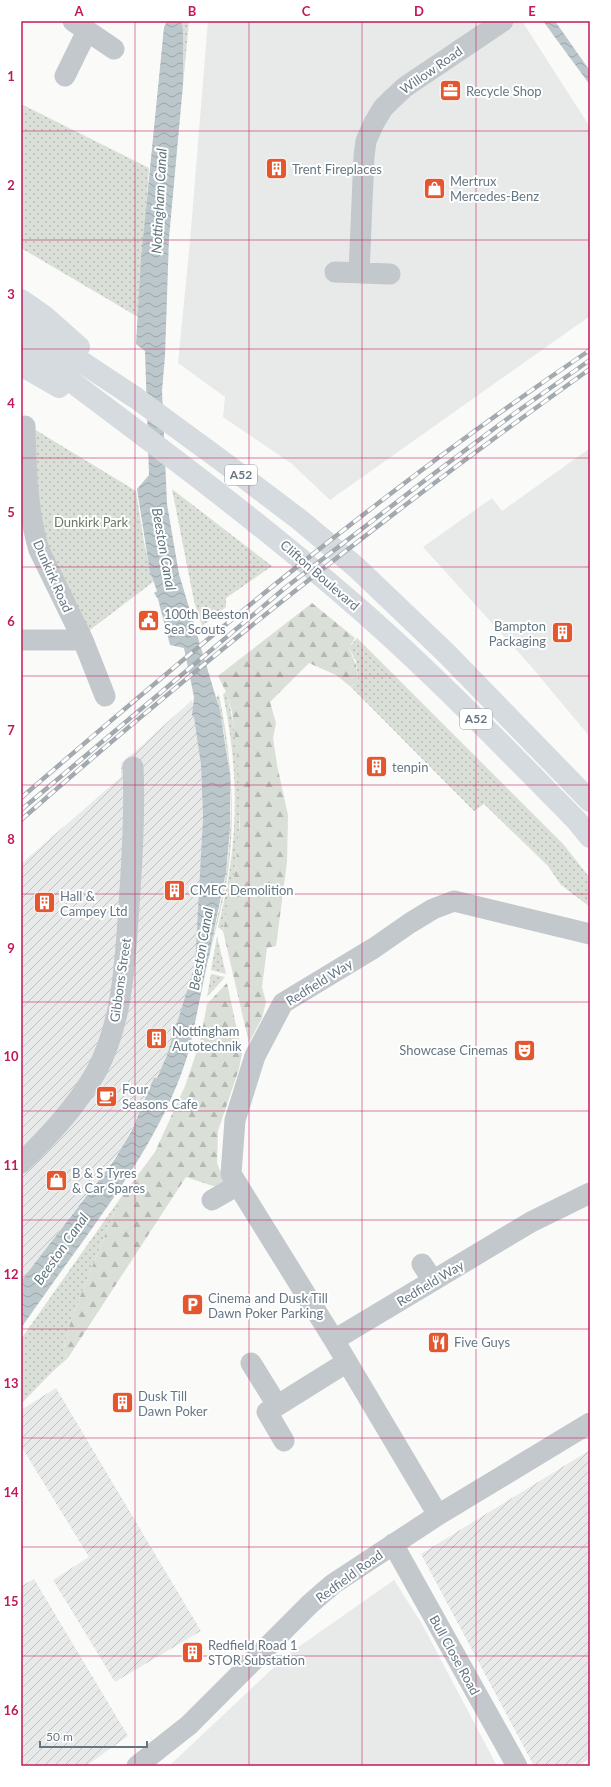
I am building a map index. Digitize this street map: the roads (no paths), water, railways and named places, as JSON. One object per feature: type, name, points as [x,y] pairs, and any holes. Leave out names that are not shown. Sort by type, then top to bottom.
[{"type":"highway","points":[[21,300],[44,316],[136,398]]},
{"type":"highway","name":"A52","points":[[21,322],[136,398],[300,520],[379,587],[446,653],[590,801]]},
{"type":"highway","name":"Clifton Boulevard","points":[[21,346],[37,356],[209,484],[279,540],[357,607],[485,728],[590,837]]},
{"type":"highway","points":[[21,365],[129,425]]},
{"type":"street","name":"Willow Road","points":[[359,273],[364,156],[366,141],[374,123],[383,108],[404,87],[503,21]]},
{"type":"street","points":[[65,76],[80,26],[114,49]]},
{"type":"street","points":[[335,272],[390,274]]},
{"type":"street","name":"Dunkirk Road","points":[[25,426],[23,457],[34,534],[47,568],[83,640],[105,696]]},
{"type":"street","points":[[21,640],[83,640]]},
{"type":"street","name":"Gibbons Street","points":[[21,1163],[55,1130],[79,1099],[96,1071],[114,1027],[125,959],[132,862],[133,767]]},
{"type":"street","name":"Redfield Way","points":[[438,1515],[334,1340],[231,1174],[235,1120],[254,1056],[283,1003],[374,948],[433,910],[454,901],[590,934]]},
{"type":"street","points":[[212,1200],[238,1185]]},
{"type":"street","name":"Redfield Way","points":[[334,1340],[428,1272],[590,1193]]},
{"type":"street","points":[[284,1441],[267,1412],[347,1362]]},
{"type":"street","points":[[251,1363],[277,1405]]},
{"type":"street","name":"Redfield Road","points":[[137,1766],[189,1725],[310,1604],[353,1570],[438,1515],[590,1423]]},
{"type":"street","name":"Bull Close Road","points":[[393,1544],[517,1766]]},
{"type":"water","points":[[167,21],[181,21],[183,29],[183,85],[169,238],[165,356],[162,391],[167,504],[179,574],[220,711],[230,775],[230,829],[226,872],[190,1047],[182,1073],[171,1098],[159,1123],[132,1170],[102,1215],[21,1328],[21,1281],[115,1159],[131,1132],[154,1078],[157,1078],[167,1055],[195,965],[203,818],[201,765],[194,717],[192,715],[194,697],[184,648],[170,645],[158,599],[154,593],[157,591],[150,572],[137,489],[149,475],[145,351],[136,344],[141,259],[164,27]]},
{"type":"water","points":[[543,21],[555,21],[590,71],[590,85]]},
{"type":"railway","points":[[21,798],[228,622],[370,509],[442,455],[590,350]]},
{"type":"railway","points":[[21,810],[285,588],[428,478],[515,413],[590,360]]},
{"type":"railway","points":[[21,820],[159,702],[300,587],[444,476],[590,369]]},
{"type":"place","name":"Recycle Shop","points":[[450,91]]},
{"type":"place","name":"Trent Fireplaces","points":[[276,169]]},
{"type":"place","name":"Mertrux Mercedes-Benz","points":[[435,188]]},
{"type":"place","name":"100th Beeston Sea Scouts","points":[[148,621]]},
{"type":"place","name":"Bampton Packaging","points":[[562,633]]},
{"type":"place","name":"tenpin","points":[[377,767]]},
{"type":"place","name":"CMEC Demolition","points":[[175,890]]},
{"type":"place","name":"Hall & Campey Ltd","points":[[45,903]]},
{"type":"place","name":"Nottingham Autotechnik","points":[[156,1038]]},
{"type":"place","name":"Showcase Cinemas","points":[[524,1050]]},
{"type":"place","name":"Four Seasons Cafe","points":[[106,1096]]},
{"type":"place","name":"B & S Tyres & Car Spares","points":[[57,1180]]},
{"type":"place","name":"Cinema and Dusk Till Dawn Poker Parking","points":[[192,1305]]},
{"type":"place","name":"Five Guys","points":[[439,1342]]},
{"type":"place","name":"Dusk Till Dawn Poker","points":[[123,1403]]},
{"type":"place","name":"Redfield Road 1 STOR Substation","points":[[193,1652]]},
{"type":"water label","name":"Nottingham Canal","points":[[159,201]]},
{"type":"water label","name":"Beeston Canal","points":[[164,549]]},
{"type":"water label","name":"Beeston Canal","points":[[201,949]]},
{"type":"water label","name":"Beeston Canal","points":[[61,1249]]},
{"type":"park label","name":"Dunkirk Park","points":[[91,522]]}]
